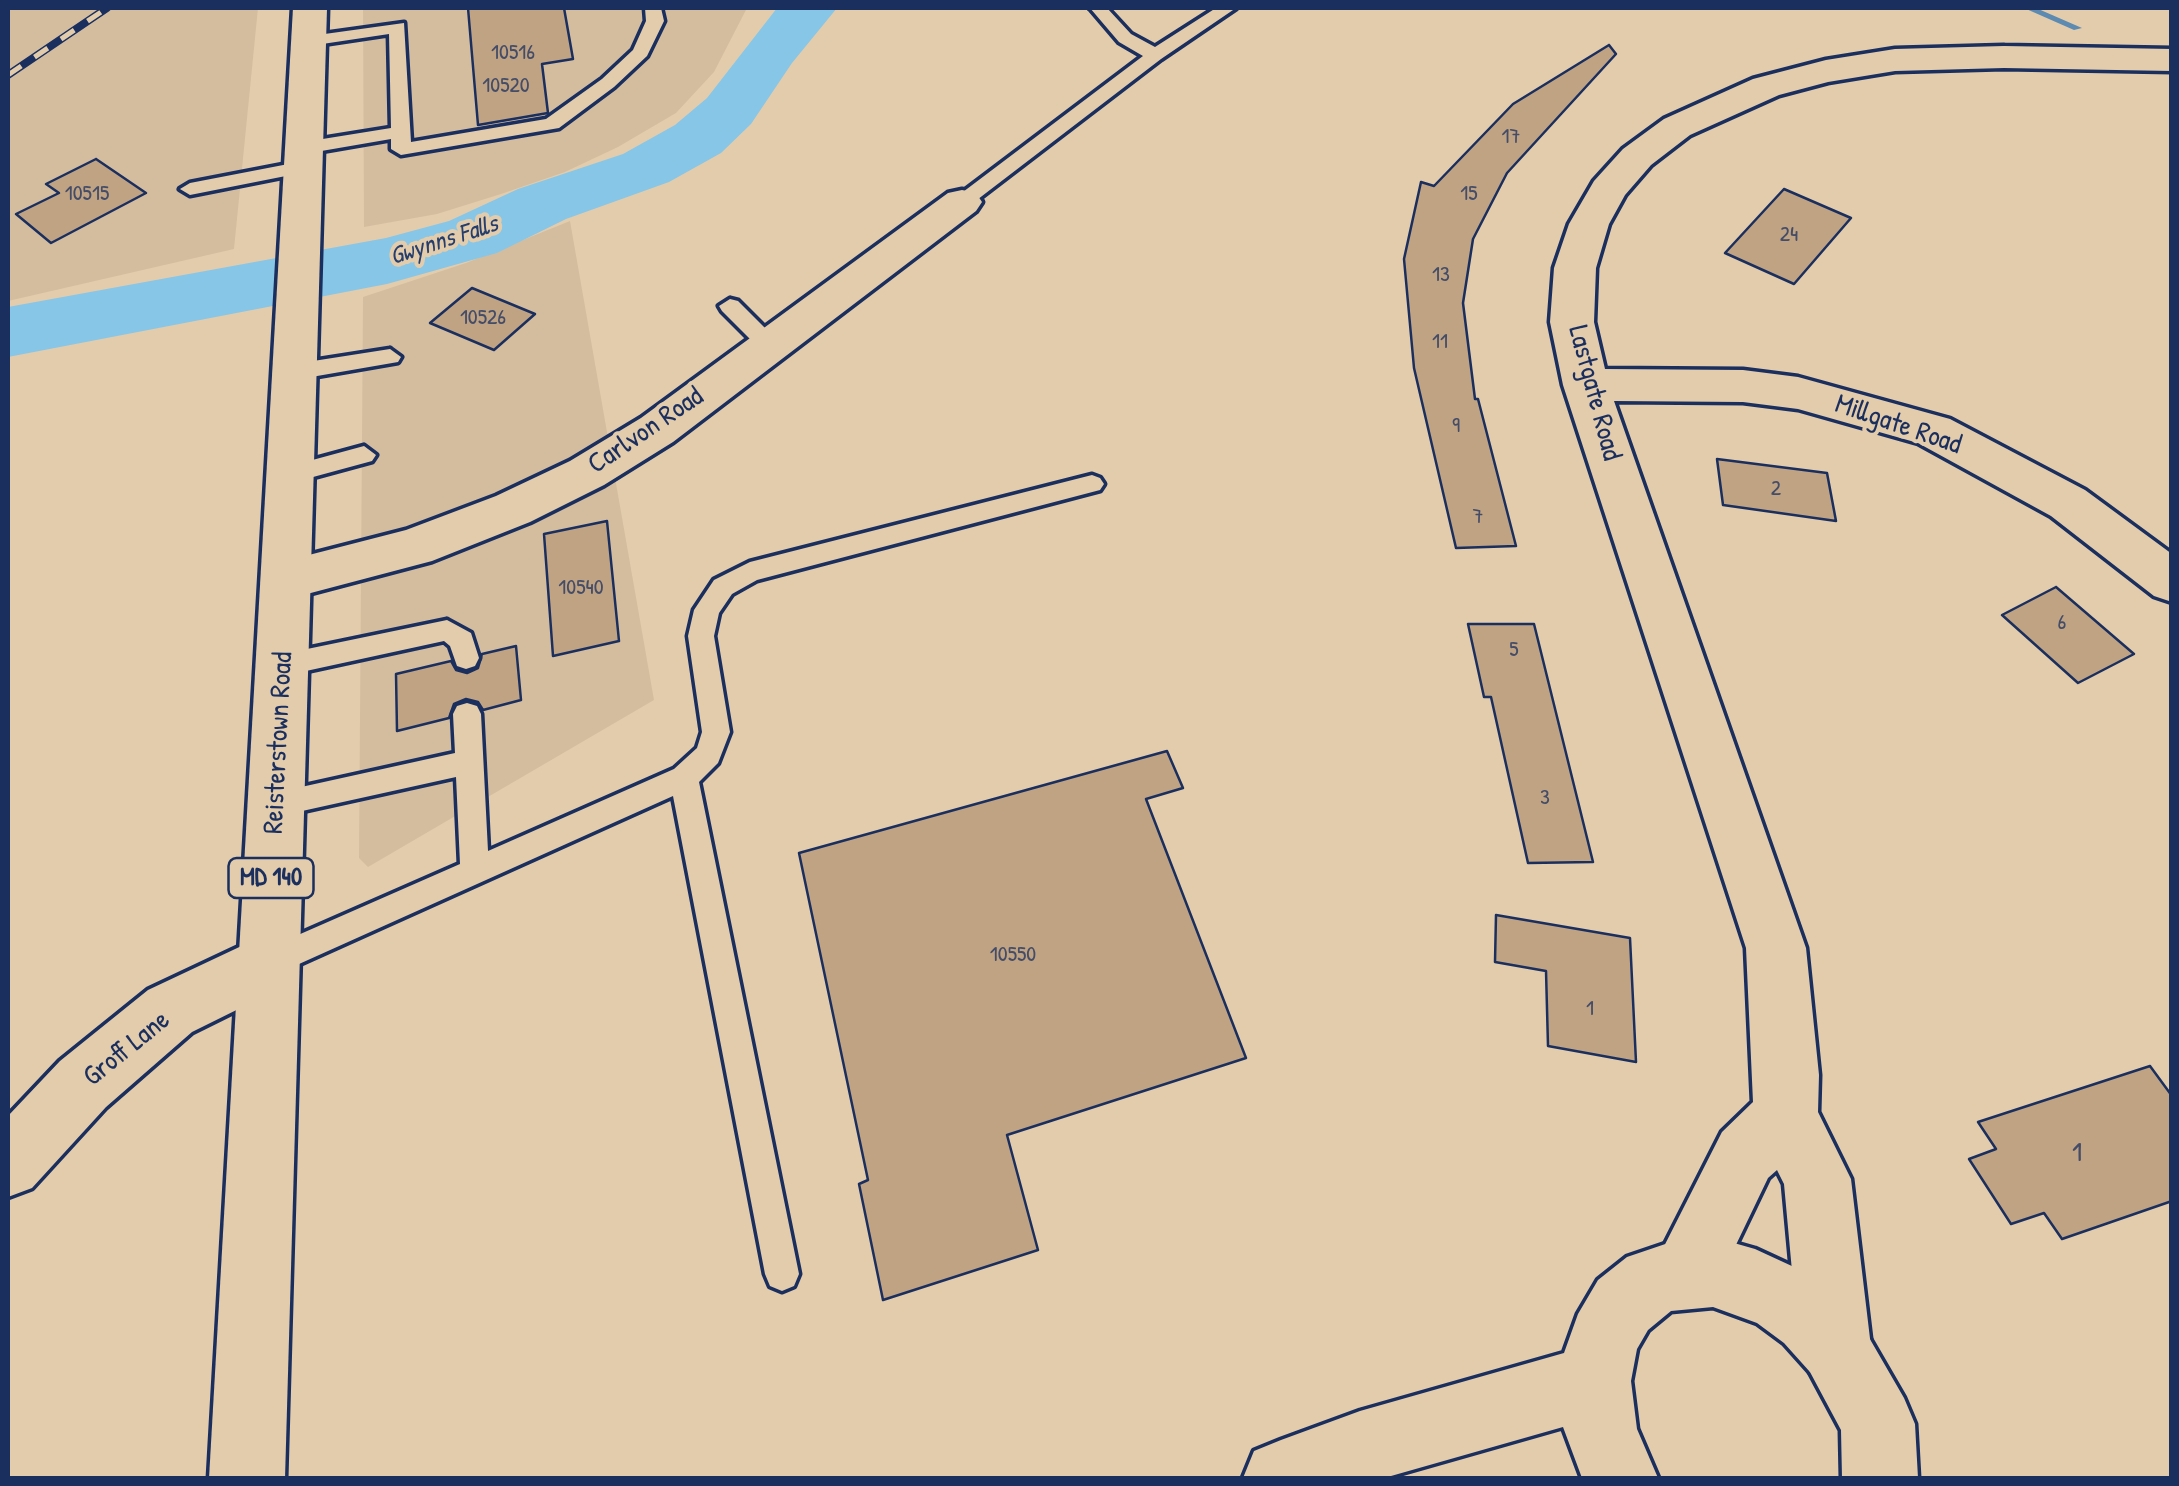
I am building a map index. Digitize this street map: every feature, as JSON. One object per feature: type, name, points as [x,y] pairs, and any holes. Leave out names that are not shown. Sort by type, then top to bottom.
[{"type":"street","name":"Reisterstown Road","points":[[247,1478],[266,964],[288,579],[310,24]]},
{"type":"street","name":"Lastgate Road","points":[[1835,1347],[1817,1179],[1785,1117],[1787,1075],[1776,948],[1586,385],[1572,322],[1574,268],[1589,224],[1608,190],[1638,157],[1677,127],[1766,86],[1895,60],[2004,56],[2172,60]]},
{"type":"street","name":"Carlvon Road","points":[[288,579],[414,547],[513,510],[587,473],[657,430],[962,202]]},
{"type":"street","name":"Millgate Road","points":[[1586,385],[1743,386],[1780,390],[1860,408],[1934,431],[2068,503],[2172,582]]},
{"type":"street","name":"Groff Lane","points":[[8,1164],[83,1084],[170,1012],[266,964]]},
{"type":"street","points":[[1686,1272],[1745,1154],[1785,1117]]},
{"type":"street","points":[[1620,1478],[1600,1430],[1595,1381],[1603,1340],[1624,1305],[1652,1282],[1686,1272],[1714,1272],[1755,1284],[1809,1318],[1835,1347],[1858,1382],[1894,1460]]},
{"type":"street","points":[[1281,1478],[1360,1448],[1595,1381]]},
{"type":"lane","points":[[310,24],[398,18],[401,149],[552,124],[642,52],[655,20],[653,8]]},
{"type":"lane","points":[[1098,8],[1124,38],[1155,55]]},
{"type":"lane","points":[[962,202],[1155,55],[1227,8]]},
{"type":"lane","points":[[190,189],[401,132]]},
{"type":"lane","points":[[730,306],[768,344]]},
{"type":"lane","points":[[295,347],[390,357]]},
{"type":"lane","points":[[291,474],[364,455]]},
{"type":"lane","points":[[266,964],[684,778],[708,756],[716,732],[701,636],[707,610],[722,587],[750,572],[1092,484]]},
{"type":"lane","points":[[283,665],[447,630],[462,640],[466,658]]},
{"type":"lane","points":[[467,714],[475,870]]},
{"type":"lane","points":[[275,804],[469,762]]},
{"type":"lane","points":[[684,778],[782,1274]]},
{"type":"shaded area","points":[[8,8],[258,8],[234,249],[8,301]]},
{"type":"shaded area","points":[[363,8],[747,8],[714,72],[676,113],[618,147],[565,172],[501,194],[437,214],[364,227]]},
{"type":"shaded area","points":[[570,221],[654,700],[368,867],[359,858],[363,297],[466,263]]},
{"type":"building","points":[[468,8],[564,8],[573,59],[542,64],[548,113],[478,125]]},
{"type":"building","points":[[1609,45],[1616,54],[1507,173],[1473,239],[1463,303],[1475,399],[1516,546],[1456,548],[1414,368],[1404,259],[1421,182],[1434,186],[1513,104]]},
{"type":"building","points":[[96,159],[146,193],[51,243],[16,214],[59,193],[46,184]]},
{"type":"building","points":[[1784,189],[1851,218],[1794,284],[1725,253]]},
{"type":"building","points":[[472,288],[535,314],[494,350],[430,323]]},
{"type":"building","points":[[1717,459],[1827,473],[1836,521],[1723,505]]},
{"type":"building","points":[[607,521],[619,641],[553,656],[544,534]]},
{"type":"building","points":[[2056,587],[2134,654],[2078,683],[2002,615]]},
{"type":"building","points":[[1468,624],[1534,624],[1593,862],[1528,863],[1491,697],[1484,697]]},
{"type":"building","points":[[516,646],[521,700],[483,710],[478,702],[466,699],[454,704],[449,718],[397,731],[396,674],[451,661],[456,670],[467,673],[478,668],[482,654]]},
{"type":"building","points":[[1167,751],[1183,788],[1146,799],[1246,1058],[1007,1135],[1038,1250],[883,1300],[859,1184],[868,1180],[799,853]]},
{"type":"building","points":[[1496,915],[1630,938],[1636,1062],[1548,1046],[1546,971],[1495,962]]},
{"type":"building","points":[[2150,1066],[2172,1096],[2172,1201],[2062,1239],[2044,1213],[2011,1224],[1969,1159],[1996,1149],[1978,1122]]},
{"type":"waterway","name":"Gwynns Falls","points":[[8,332],[387,261],[473,237],[542,204],[646,168],[698,139],[729,111],[770,52],[808,8]]},
{"type":"waterway","points":[[2029,8],[2077,28]]},
{"type":"railway","points":[[8,75],[107,8]]}]
